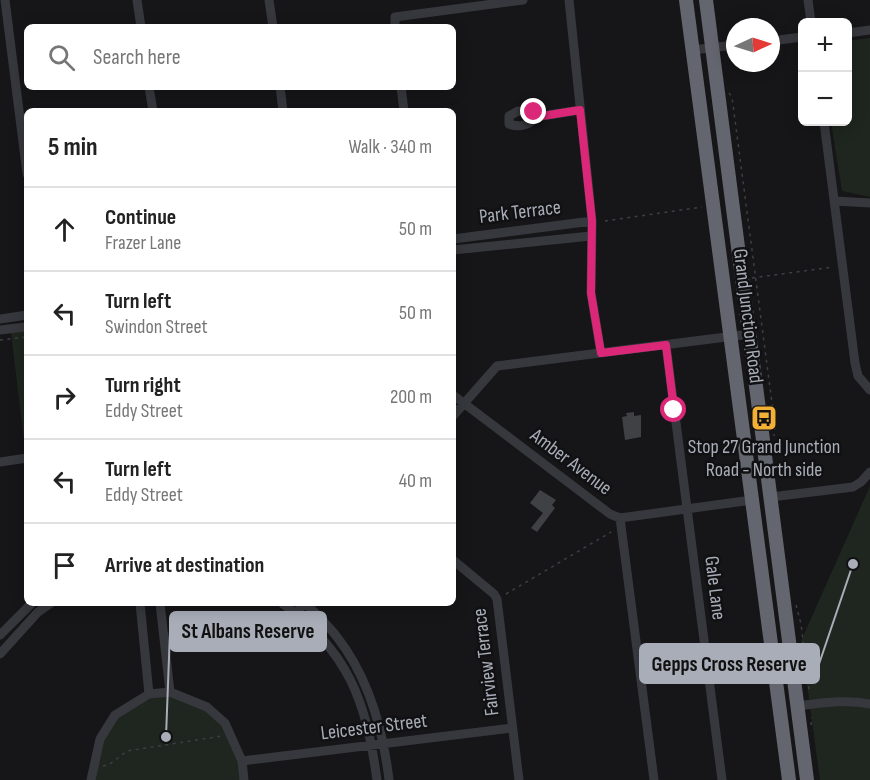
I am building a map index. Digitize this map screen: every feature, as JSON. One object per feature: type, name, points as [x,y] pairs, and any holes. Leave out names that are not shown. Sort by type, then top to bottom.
[{"type":"highway","name":"Grand Junction Road","points":[[687,0],[789,780]]},
{"type":"highway","name":"Grand Junction Road","points":[[706,0],[749,278],[750,334],[807,780]]},
{"type":"highway","name":"Grand Junction Road","points":[[789,780],[792,773],[785,715],[789,708],[798,706]]},
{"type":"street","points":[[5,0],[24,150]]},
{"type":"street","points":[[137,0],[141,24]]},
{"type":"street","points":[[269,0],[273,24]]},
{"type":"street","points":[[395,22],[524,0]]},
{"type":"street","points":[[569,0],[592,221],[591,293],[601,353]]},
{"type":"street","points":[[808,0],[810,18]]},
{"type":"street","points":[[852,32],[870,30]]},
{"type":"street","points":[[780,40],[798,38]]},
{"type":"street","points":[[693,50],[726,46]]},
{"type":"street","points":[[150,90],[152,108]]},
{"type":"street","points":[[280,90],[283,108]]},
{"type":"street","points":[[401,90],[404,108]]},
{"type":"street","points":[[536,117],[580,110]]},
{"type":"street","points":[[825,126],[855,363],[858,376],[870,390]]},
{"type":"street","points":[[835,201],[870,203]]},
{"type":"street","name":"Park Terrace","points":[[456,239],[592,221]]},
{"type":"street","name":"Park Terrace","points":[[456,250],[591,236]]},
{"type":"street","points":[[0,319],[24,315]]},
{"type":"street","points":[[0,330],[24,327]]},
{"type":"street","points":[[456,412],[497,366],[750,334]]},
{"type":"street","name":"Gale Lane","points":[[666,345],[722,780]]},
{"type":"street","name":"Amber Avenue","points":[[456,396],[610,514],[620,518],[686,507],[752,500]]},
{"type":"street","points":[[0,462],[24,458]]},
{"type":"street","points":[[771,497],[853,487],[870,472]]},
{"type":"street","points":[[620,518],[654,780]]},
{"type":"street","name":"Fairview Terrace","points":[[456,562],[497,599],[519,780]]},
{"type":"street","points":[[0,634],[29,606]]},
{"type":"street","points":[[1,648],[47,606]]},
{"type":"street","points":[[140,606],[149,694]]},
{"type":"street","points":[[160,606],[170,692]]},
{"type":"street","points":[[286,606],[327,642],[348,672],[362,703],[377,780]]},
{"type":"street","points":[[296,613],[302,606]]},
{"type":"street","points":[[308,606],[336,635],[357,666],[385,744],[389,780]]},
{"type":"street","points":[[91,780],[100,739],[116,715],[149,694],[170,692],[207,707],[225,723],[242,761],[244,780]]},
{"type":"street","points":[[798,706],[848,702],[870,704]]},
{"type":"street","name":"Leicester Street","points":[[242,761],[512,728]]},
{"type":"path","points":[[727,90],[732,97],[749,278],[775,426],[774,442]]},
{"type":"path","points":[[605,221],[705,207]]},
{"type":"path","points":[[749,278],[843,266]]},
{"type":"path","points":[[0,340],[24,337]]},
{"type":"path","points":[[497,599],[611,531]]},
{"type":"path","points":[[94,769],[110,764],[127,751],[230,735]]},
{"type":"shaded area","points":[[870,38],[870,197],[842,191],[832,126],[852,126],[852,40]]},
{"type":"shaded area","points":[[24,331],[24,441],[11,333]]},
{"type":"shaded area","points":[[870,486],[870,780],[820,780],[801,641]]},
{"type":"shaded area","points":[[170,692],[207,707],[225,723],[244,780],[91,780],[98,743],[113,719],[129,707]]},
{"type":"building","points":[[634,412],[634,416],[641,415],[641,437],[625,440],[622,417],[627,416],[626,413]]},
{"type":"building","points":[[540,490],[556,500],[552,505],[555,508],[537,532],[531,528],[543,513],[530,503]]},
{"type":"place","name":"Stop 27 Grand Junction Road - North side","points":[[764,418]]},
{"type":"place","name":"Gepps Cross Reserve","points":[[853,564]]},
{"type":"place","name":"St Albans Reserve","points":[[166,737]]},
{"type":"route","points":[[534,112],[536,117],[580,110],[592,221],[591,293],[601,353],[666,345],[674,410]]}]
